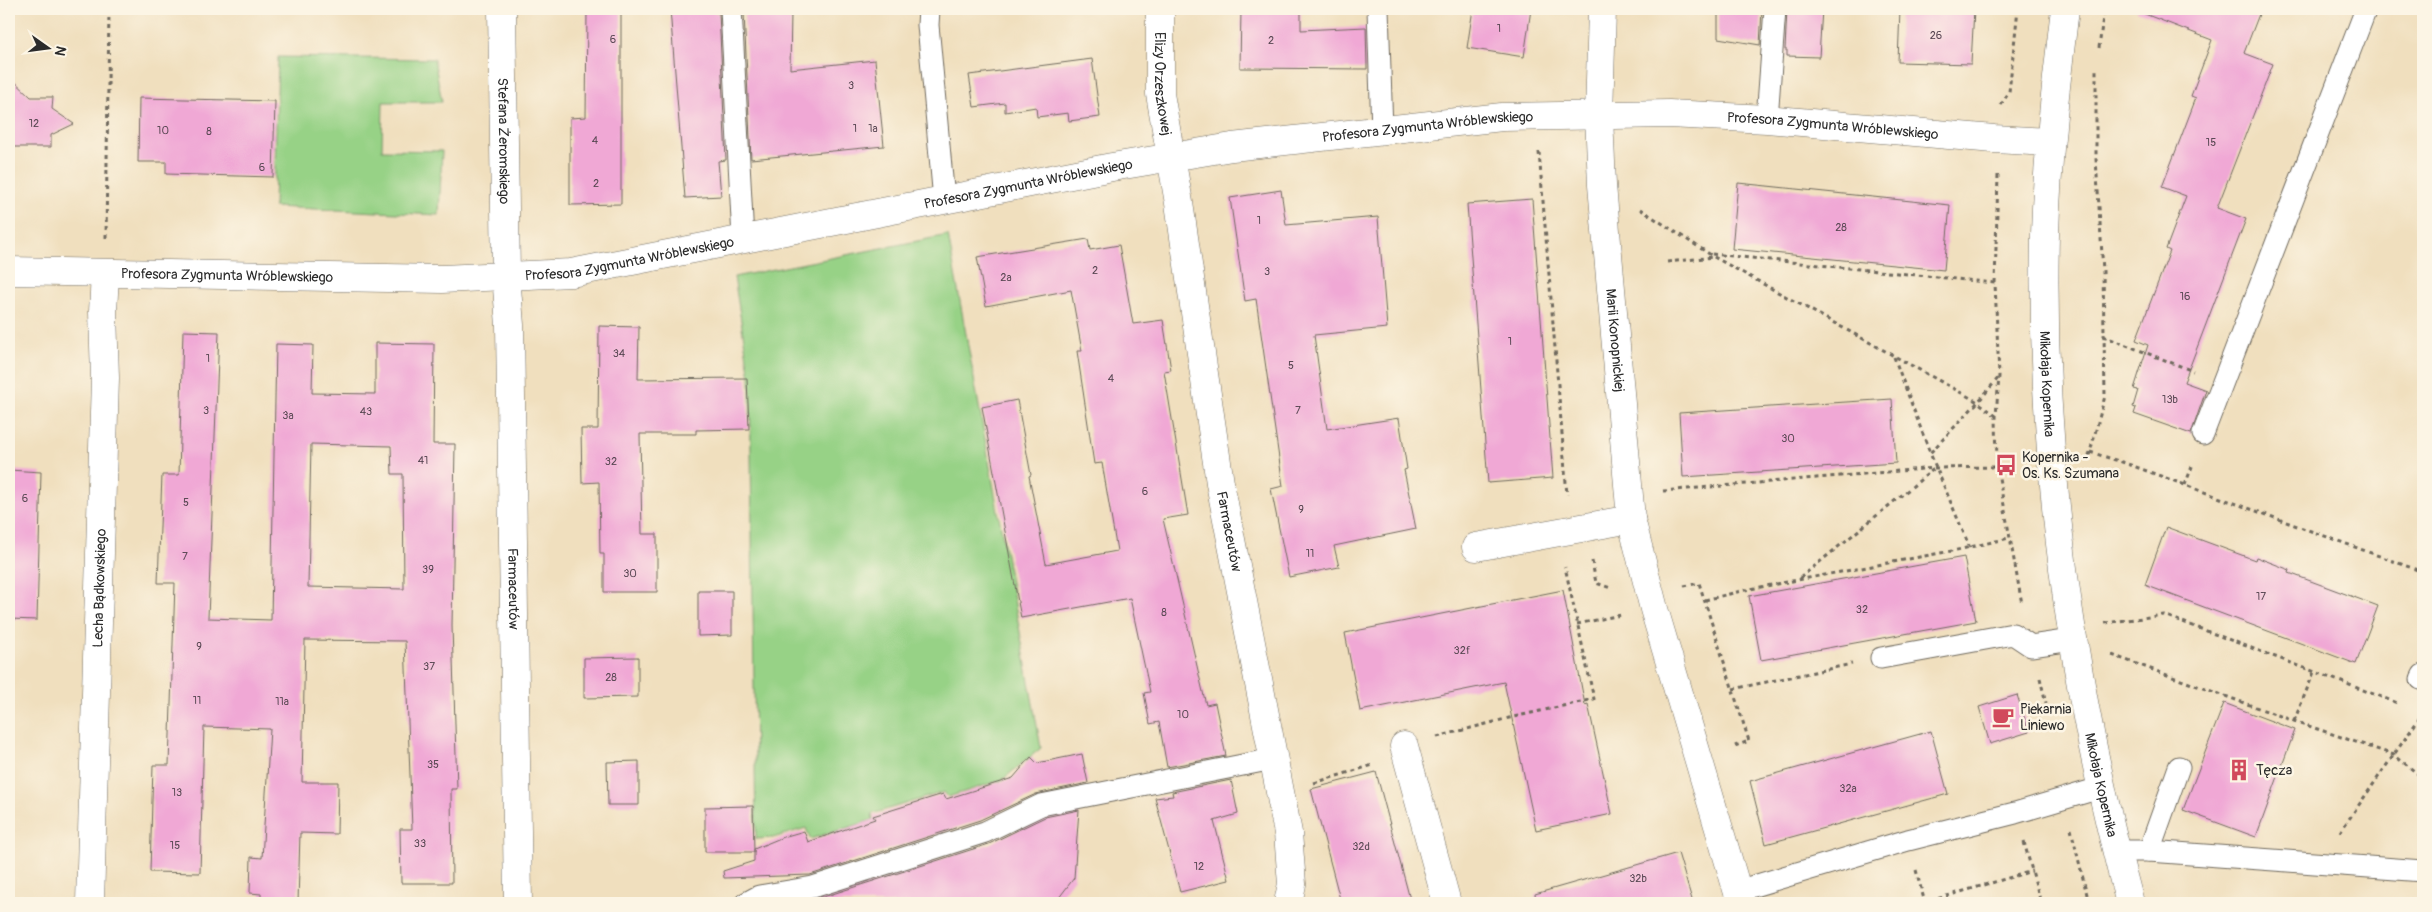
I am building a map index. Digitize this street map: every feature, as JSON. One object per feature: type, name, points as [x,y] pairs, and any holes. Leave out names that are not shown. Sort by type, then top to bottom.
[{"type":"street","name":"Stefana Żeromskiego","points":[[502,9],[506,275]]},
{"type":"street","name":"Elizy Orzeszkowej","points":[[1160,9],[1160,94],[1170,158]]},
{"type":"street","name":"Marii Konopnickiej","points":[[1602,9],[1599,116],[1602,185],[1631,519],[1739,897]]},
{"type":"street","name":"Mikołaja Kopernika","points":[[2065,9],[2050,142],[2045,234],[2045,328],[2050,443],[2058,540],[2072,640],[2100,788],[2130,903]]},
{"type":"street","name":"Profesora Zygmunta Wróblewskiego","points":[[9,270],[105,274],[442,279],[571,273],[1112,167],[1232,147],[1502,117],[1669,114],[1767,118],[1994,139],[2050,142]]},
{"type":"street","name":"Farmaceutów","points":[[1170,158],[1179,203],[1220,483],[1288,833],[1292,884],[1288,903]]},
{"type":"street","name":"Lecha Bądkowskiego","points":[[90,903],[105,378],[103,312],[105,274]]},
{"type":"street","name":"Farmaceutów","points":[[506,275],[511,384],[518,903]]},
{"type":"street","points":[[1476,547],[1631,519]]},
{"type":"street","points":[[1404,746],[1447,903]]},
{"type":"lane","points":[[731,9],[743,239]]},
{"type":"lane","points":[[929,9],[928,25],[944,200]]},
{"type":"lane","points":[[1378,9],[1382,131]]},
{"type":"lane","points":[[1767,118],[1775,9]]},
{"type":"lane","points":[[2203,434],[2366,9]]},
{"type":"lane","points":[[1881,658],[2013,634],[2031,646],[2072,640]]},
{"type":"lane","points":[[746,903],[759,896],[813,887],[984,832],[1041,805],[1274,759]]},
{"type":"lane","points":[[2149,851],[2179,767]]},
{"type":"lane","points":[[1739,897],[1908,840],[2015,813],[2100,788]]},
{"type":"lane","points":[[2116,851],[2149,851],[2423,871]]},
{"type":"path","points":[[105,274],[109,9]]},
{"type":"path","points":[[2098,52],[2104,9]]},
{"type":"path","points":[[2088,462],[2105,396],[2103,271],[2096,160],[2097,61]]},
{"type":"path","points":[[1539,151],[1565,532],[1564,562],[1594,700]]},
{"type":"path","points":[[1602,185],[1714,257],[1978,402],[1996,416]]},
{"type":"path","points":[[1709,254],[1995,283]]},
{"type":"path","points":[[1667,262],[1714,257]]},
{"type":"path","points":[[2103,336],[2223,382]]},
{"type":"path","points":[[1894,356],[1935,468],[1970,548]]},
{"type":"path","points":[[1930,453],[1978,402],[1999,376]]},
{"type":"path","points":[[2090,452],[2423,572]]},
{"type":"path","points":[[1665,491],[1935,468],[1998,467]]},
{"type":"path","points":[[1799,579],[1935,468]]},
{"type":"path","points":[[1705,600],[1799,579],[1970,548],[2010,538]]},
{"type":"path","points":[[1680,586],[1699,583],[1749,741],[1723,750]]},
{"type":"path","points":[[1577,624],[1629,614]]},
{"type":"path","points":[[2103,631],[2102,623],[2164,615],[2405,706]]},
{"type":"path","points":[[2106,653],[2294,722],[2394,755],[2423,778]]},
{"type":"path","points":[[1732,689],[1881,658]]},
{"type":"path","points":[[2294,722],[2314,672]]},
{"type":"path","points":[[2340,831],[2423,713],[2414,710]]},
{"type":"path","points":[[2022,836],[2041,903]]},
{"type":"path","points":[[1918,903],[2032,871]]},
{"type":"green space","points":[[278,57],[434,59],[442,102],[383,102],[382,150],[442,151],[439,215],[274,207]]},
{"type":"green space","points":[[948,235],[1041,748],[1002,780],[948,797],[944,792],[872,814],[873,820],[810,839],[806,828],[773,838],[756,839],[750,377],[734,277]]},
{"type":"building","points":[[587,9],[621,9],[621,204],[570,205],[570,118],[586,117]]},
{"type":"building","points":[[670,9],[711,9],[711,12],[719,13],[726,160],[718,161],[721,196],[685,198]]},
{"type":"building","points":[[1241,9],[1301,9],[1301,30],[1366,27],[1367,69],[1240,68]]},
{"type":"building","points":[[1473,9],[1531,9],[1524,57],[1467,48]]},
{"type":"building","points":[[1718,9],[1762,9],[1760,45],[1718,38]]},
{"type":"building","points":[[1787,9],[1822,9],[1819,57],[1787,56],[1787,50],[1785,50]]},
{"type":"building","points":[[1900,9],[1974,9],[1971,64],[1898,62]]},
{"type":"building","points":[[2137,9],[2261,9],[2244,53],[2273,64],[2217,208],[2246,219],[2184,382],[2206,390],[2191,434],[2134,414],[2136,408],[2133,407],[2138,390],[2134,389],[2148,345],[2136,340],[2170,251],[2166,249],[2186,196],[2162,187],[2196,98],[2191,96],[2212,40],[2137,11]]},
{"type":"building","points":[[744,13],[791,13],[790,69],[875,60],[884,146],[751,159]]},
{"type":"building","points":[[1092,59],[1100,117],[1069,121],[1068,113],[1037,117],[1036,107],[1005,112],[1005,103],[974,107],[969,75]]},
{"type":"building","points":[[9,76],[31,97],[53,97],[52,109],[74,124],[51,135],[51,147],[9,147]]},
{"type":"building","points":[[139,98],[275,101],[273,177],[166,174],[166,162],[138,162]]},
{"type":"building","points":[[1738,183],[1950,205],[1944,270],[1732,249]]},
{"type":"building","points":[[1281,190],[1286,225],[1378,217],[1387,328],[1314,335],[1327,429],[1399,418],[1407,469],[1404,470],[1416,529],[1334,546],[1339,567],[1289,577],[1271,489],[1283,486],[1256,299],[1245,301],[1230,198]]},
{"type":"building","points":[[1532,199],[1553,478],[1488,483],[1467,204]]},
{"type":"building","points":[[1088,239],[1090,250],[1119,245],[1133,324],[1163,320],[1171,370],[1164,371],[1188,515],[1163,519],[1206,705],[1215,703],[1226,756],[1167,767],[1159,722],[1150,724],[1144,693],[1150,692],[1130,598],[1021,618],[982,407],[1017,400],[1046,564],[1117,551],[1102,463],[1094,464],[1077,351],[1082,351],[1071,290],[986,306],[977,257]]},
{"type":"building","points":[[599,326],[639,327],[638,379],[747,378],[749,429],[696,430],[696,434],[640,434],[642,534],[657,534],[657,592],[604,592],[604,554],[600,554],[599,482],[582,483],[581,429],[598,429]]},
{"type":"building","points":[[183,331],[219,332],[208,618],[271,620],[276,344],[313,345],[312,393],[375,394],[375,343],[434,344],[433,444],[455,444],[452,626],[457,789],[451,789],[452,883],[401,883],[400,829],[412,829],[405,641],[305,640],[302,782],[338,782],[337,834],[300,833],[298,903],[261,903],[261,894],[250,893],[251,857],[262,858],[270,729],[204,727],[200,873],[150,872],[153,765],[169,765],[175,583],[158,583],[162,475],[179,475]],"holes":[[[311,444],[391,446],[392,474],[403,474],[404,589],[308,587]]]},
{"type":"building","points":[[1892,399],[1896,463],[1683,477],[1679,413]]},
{"type":"building","points":[[9,470],[41,472],[37,620],[9,619]]},
{"type":"building","points":[[2166,527],[2255,560],[2256,557],[2290,570],[2289,573],[2378,606],[2356,664],[2145,585]]},
{"type":"building","points":[[1964,557],[1976,621],[1761,660],[1749,596]]},
{"type":"building","points":[[1563,590],[1585,705],[1588,704],[1612,814],[1536,830],[1504,682],[1360,711],[1345,633]]},
{"type":"building","points":[[698,591],[732,591],[732,635],[698,636]]},
{"type":"building","points":[[638,657],[638,697],[584,698],[584,658]]},
{"type":"building","points":[[2017,695],[2029,732],[1990,744],[1979,707]]},
{"type":"building","name":"Tęcza","points":[[2224,703],[2295,730],[2256,837],[2183,810]]},
{"type":"building","points":[[1931,731],[1948,794],[1766,844],[1750,781]]},
{"type":"building","points":[[1082,754],[1088,783],[1036,794],[980,820],[810,875],[724,878],[723,871],[754,861],[754,849],[783,837],[804,831],[808,842],[875,819],[873,816],[943,794],[946,799],[1013,778],[1031,757],[1037,763]]},
{"type":"building","points":[[639,761],[639,805],[608,805],[607,762]]},
{"type":"building","points":[[1376,772],[1411,903],[1341,903],[1311,789]]},
{"type":"building","points":[[1231,780],[1238,814],[1214,821],[1229,880],[1180,892],[1155,798],[1173,796],[1172,792]]},
{"type":"building","points":[[753,806],[754,852],[705,852],[705,807]]},
{"type":"building","points":[[1079,810],[1074,878],[1055,903],[792,903],[817,899],[989,844],[1045,817]]},
{"type":"building","points":[[1678,853],[1693,903],[1536,903],[1535,894]]},
{"type":"place","name":"Kopernika - Os. Ks. Szumana","points":[[2006,465]]},
{"type":"place","name":"Piekarnia Liniewo","points":[[2003,717]]},
{"type":"place","name":"Tęcza","points":[[2239,770]]}]
